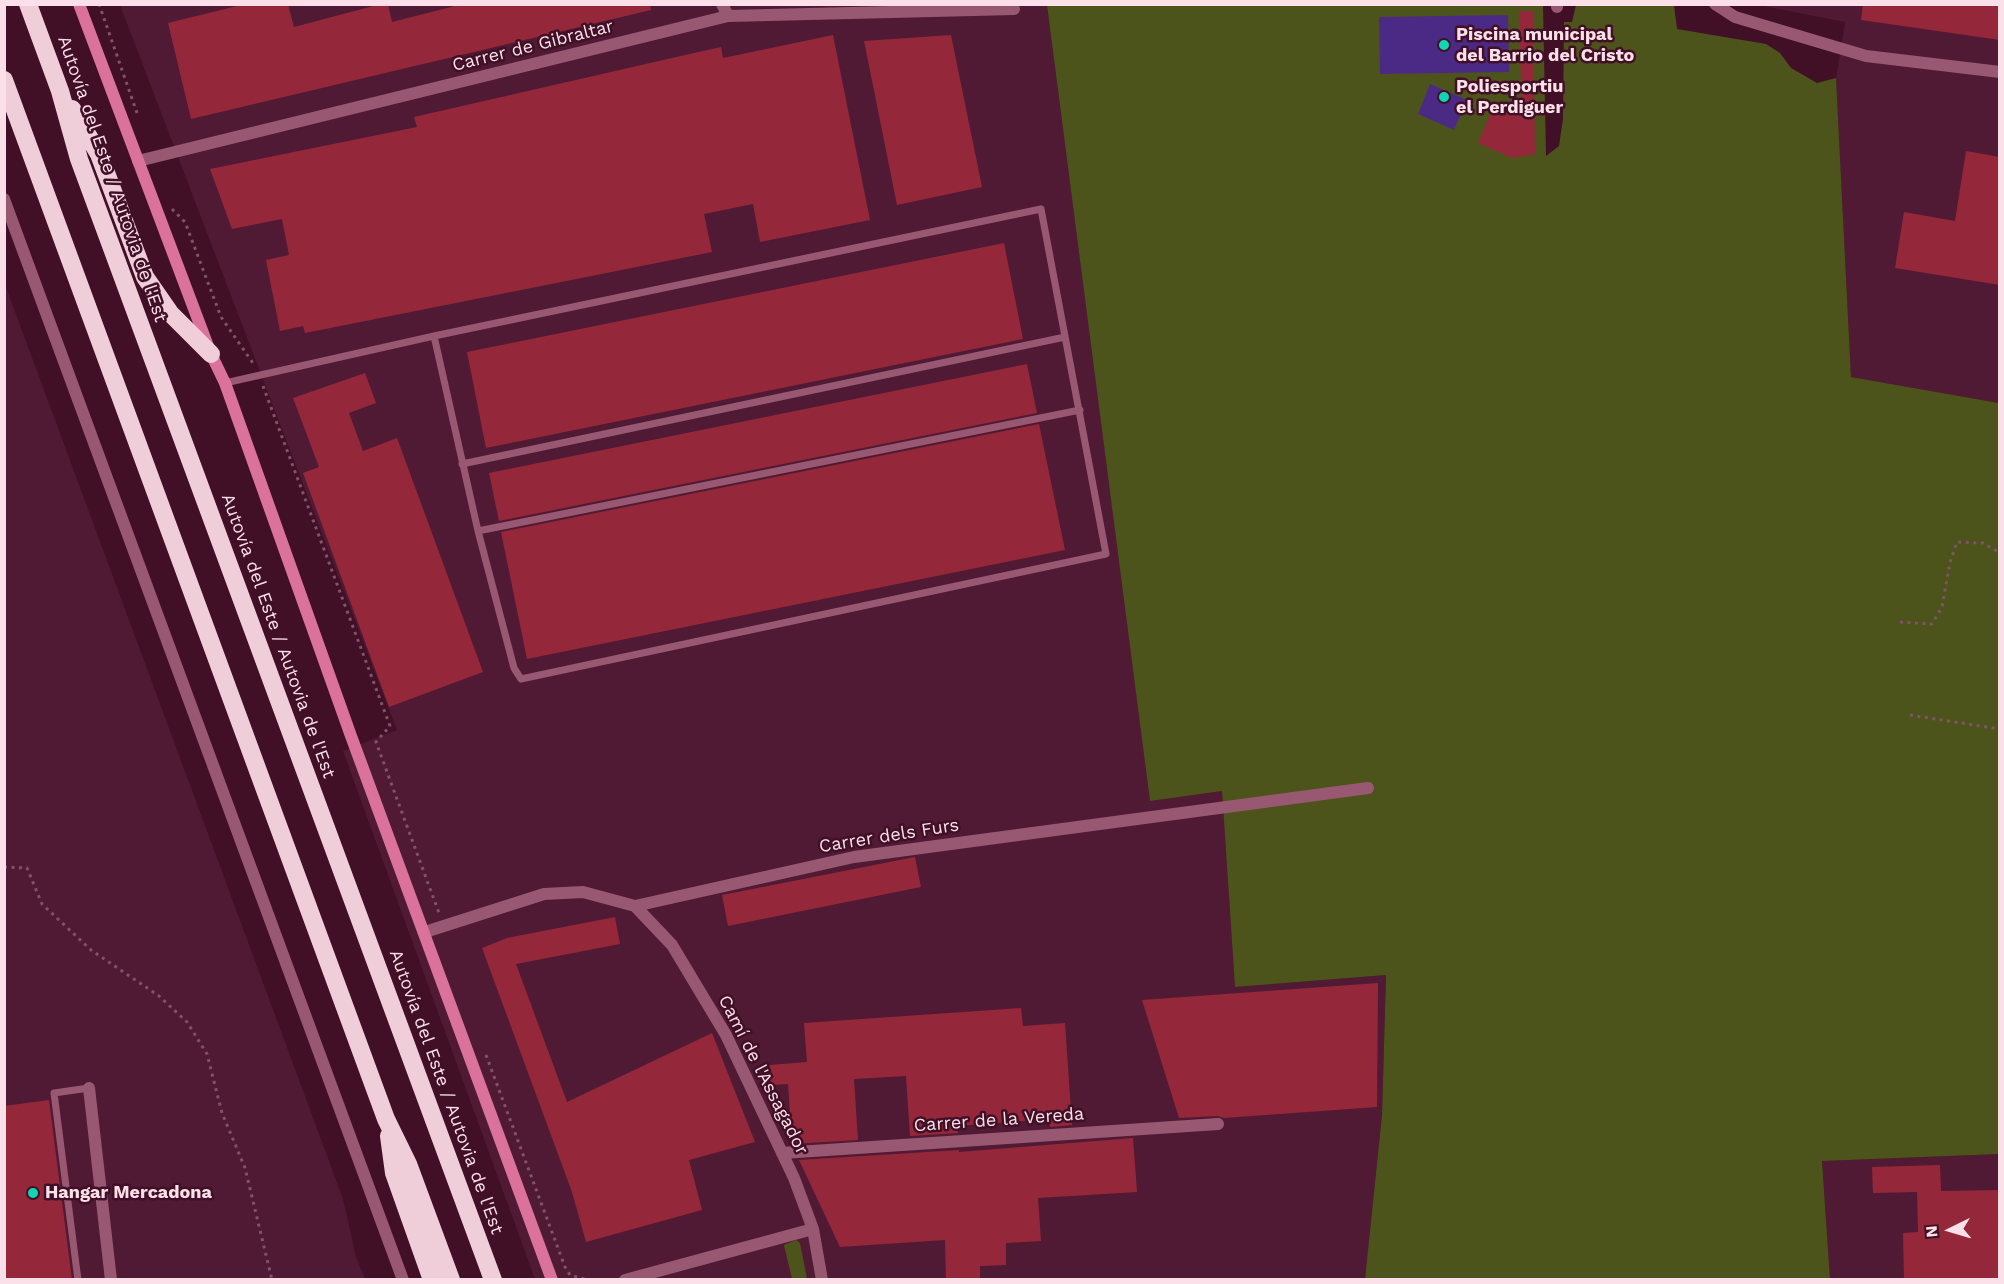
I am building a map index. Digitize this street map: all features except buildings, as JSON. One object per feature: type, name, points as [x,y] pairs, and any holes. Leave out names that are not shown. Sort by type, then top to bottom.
[{"type":"highway","name":"Autovía del Este / Autovia de l'Est","points":[[28,4],[60,91],[79,159],[493,1280]]},
{"type":"highway","points":[[4,80],[386,1119],[408,1164],[451,1280]]},
{"type":"highway","points":[[60,91],[99,154],[145,277],[170,313],[211,354]]},
{"type":"highway","points":[[386,1119],[394,1173],[432,1280]]},
{"type":"street","points":[[79,4],[211,354],[225,383],[351,736],[552,1280]]},
{"type":"street","points":[[722,4],[728,16]]},
{"type":"street","points":[[1715,4],[1735,17],[1866,56],[2000,72]]},
{"type":"street","name":"Carrer de Gibraltar","points":[[138,161],[728,16],[1014,9]]},
{"type":"street","points":[[4,200],[403,1280]]},
{"type":"street","name":"Carrer dels Furs","points":[[425,932],[544,894],[583,892],[634,906],[854,857],[1368,788]]},
{"type":"street","name":"Camí de l'Assagador","points":[[634,906],[672,945],[726,1035],[782,1153],[813,1229],[822,1280]]},
{"type":"street","points":[[89,1088],[111,1280]]},
{"type":"street","name":"Carrer de la Vereda","points":[[782,1153],[1218,1124]]},
{"type":"street","points":[[384,1227],[393,1280]]},
{"type":"street","points":[[626,1280],[813,1229]]},
{"type":"lane","points":[[225,383],[434,336],[1041,209],[1106,554],[521,679],[514,668],[477,531],[434,336]]},
{"type":"lane","points":[[462,464],[1065,337]]},
{"type":"lane","points":[[477,531],[1080,410]]},
{"type":"lane","points":[[78,1280],[54,1093],[89,1088]]},
{"type":"path","points":[[99,4],[137,114]]},
{"type":"path","points":[[171,208],[185,222],[221,317],[252,359],[390,726],[376,742],[438,910],[440,927]]},
{"type":"path","points":[[1900,622],[1932,624],[1942,607],[1950,562],[1957,542],[1983,543],[2000,554]]},
{"type":"path","points":[[1910,715],[2000,729]]},
{"type":"path","points":[[4,867],[27,868],[42,904],[92,950],[159,996],[187,1022],[207,1054],[222,1113],[245,1168],[272,1280]]},
{"type":"path","points":[[485,1054],[565,1267],[570,1275],[588,1280]]},
{"type":"shaded area","points":[[120,5],[1047,5],[1150,800],[1222,791],[1235,987],[1386,975],[1382,1115],[1365,1279],[535,1279],[343,751],[397,730]]},
{"type":"shaded area","points":[[1759,5],[1999,5],[1999,403],[1851,377],[1836,79],[1845,22]]},
{"type":"shaded area","name":"Piscina municipal del Barrio del Cristo","points":[[1508,15],[1509,72],[1380,74],[1379,17]]},
{"type":"shaded area","points":[[1430,84],[1467,100],[1454,130],[1418,114]]},
{"type":"shaded area","points":[[4,282],[343,1199],[356,1257],[365,1279],[5,1279]]},
{"type":"shaded area","points":[[1999,1154],[1999,1279],[1830,1279],[1822,1161]]},
{"type":"green space","points":[[1047,5],[1543,5],[1546,156],[1559,146],[1563,119],[1564,22],[1572,22],[1576,5],[1674,5],[1677,29],[1766,44],[1780,53],[1791,68],[1817,83],[1836,78],[1851,377],[1999,403],[2000,1154],[1822,1161],[1830,1279],[1365,1279],[1382,1115],[1386,975],[1235,987],[1222,791],[1150,801]]},
{"type":"green space","points":[[796,1240],[800,1243],[807,1279],[792,1279],[784,1245]]},
{"type":"place","name":"Piscina municipal del Barrio del Cristo","points":[[1444,45]]},
{"type":"place","name":"Poliesportiu el Perdiguer","points":[[1444,97]]},
{"type":"place","name":"Hangar Mercadona","points":[[33,1193]]}]
